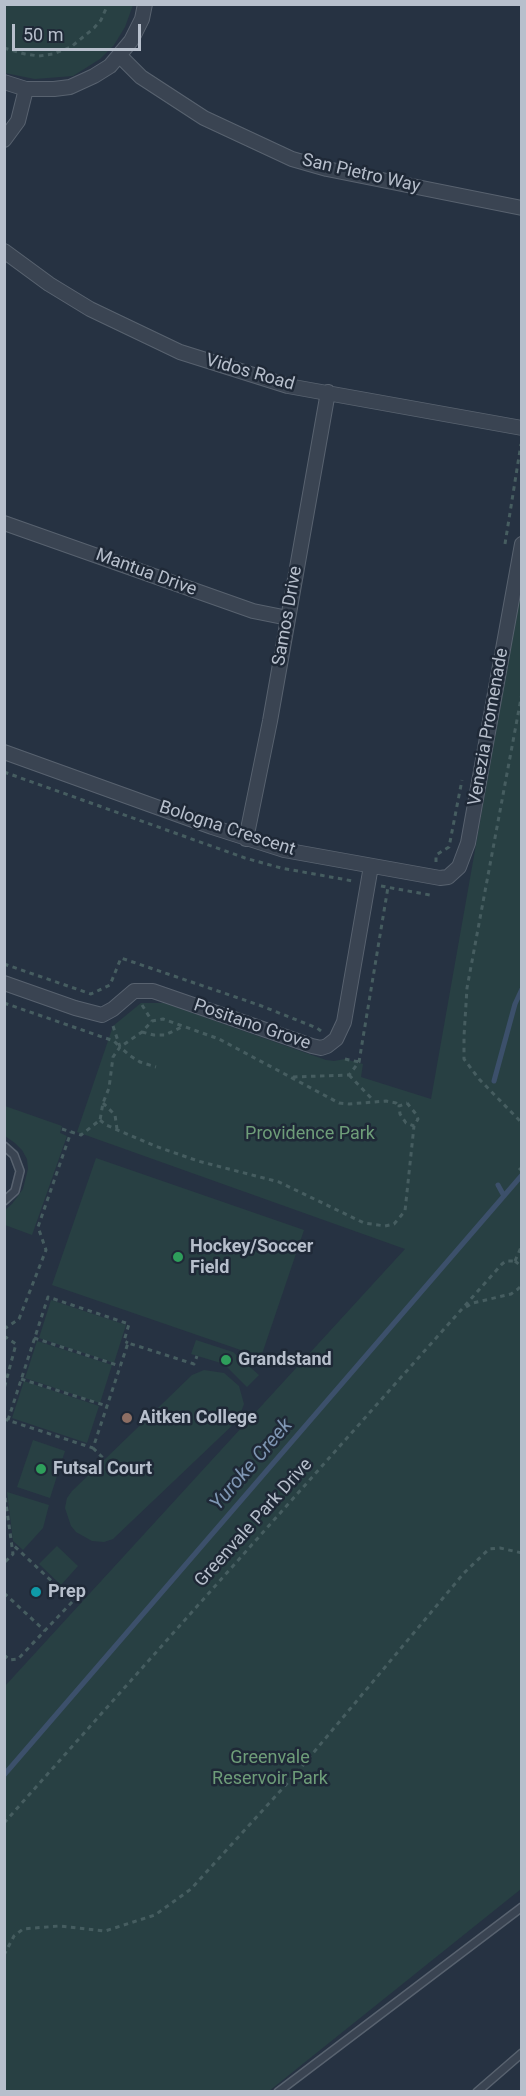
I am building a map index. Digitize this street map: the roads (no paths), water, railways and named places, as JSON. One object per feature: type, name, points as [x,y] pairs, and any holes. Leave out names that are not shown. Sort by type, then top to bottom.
[{"type":"street","points":[[4,82],[26,89],[54,89],[70,87],[100,73],[120,56],[134,37],[142,19],[145,4]]},
{"type":"street","name":"San Pietro Way","points":[[120,56],[141,77],[204,118],[292,159],[327,169],[522,208]]},
{"type":"street","points":[[4,140],[18,121],[26,89]]},
{"type":"street","name":"Vidos Road","points":[[4,250],[49,284],[90,309],[180,352],[288,386],[522,428]]},
{"type":"street","name":"Samos Drive","points":[[246,839],[328,392]]},
{"type":"street","name":"Mantua Drive","points":[[4,523],[253,611],[288,618]]},
{"type":"street","name":"Venezia Promenade","points":[[456,872],[464,858],[468,843],[522,544]]},
{"type":"street","name":"Bologna Crescent","points":[[4,752],[246,839],[284,850],[440,878],[448,877],[456,872]]},
{"type":"street","name":"Positano Grove","points":[[4,983],[92,1014],[102,1015],[108,1013],[129,994],[146,990],[312,1046],[327,1047],[336,1039],[344,1022],[371,866]]},
{"type":"lane","points":[[4,1146],[14,1155],[20,1171],[17,1187],[4,1201]]},
{"type":"lane","points":[[278,2091],[522,1907]]},
{"type":"lane","points":[[477,2091],[522,2053]]},
{"type":"waterway","points":[[494,1081],[515,1004],[522,989]]},
{"type":"waterway","name":"Yuroke Creek","points":[[4,1775],[522,1175]]},
{"type":"waterway","points":[[498,1185],[504,1196]]},
{"type":"place","name":"Hockey/Soccer Field","points":[[178,1257]]},
{"type":"place","name":"Grandstand","points":[[226,1360]]},
{"type":"place","name":"Aitken College","points":[[127,1418]]},
{"type":"place","name":"Futsal Court","points":[[41,1469]]},
{"type":"place","name":"Prep","points":[[36,1592]]},
{"type":"park label","name":"Providence Park","points":[[310,1134]]},
{"type":"park label","name":"Greenvale Reservoir Park","points":[[270,1768]]}]
